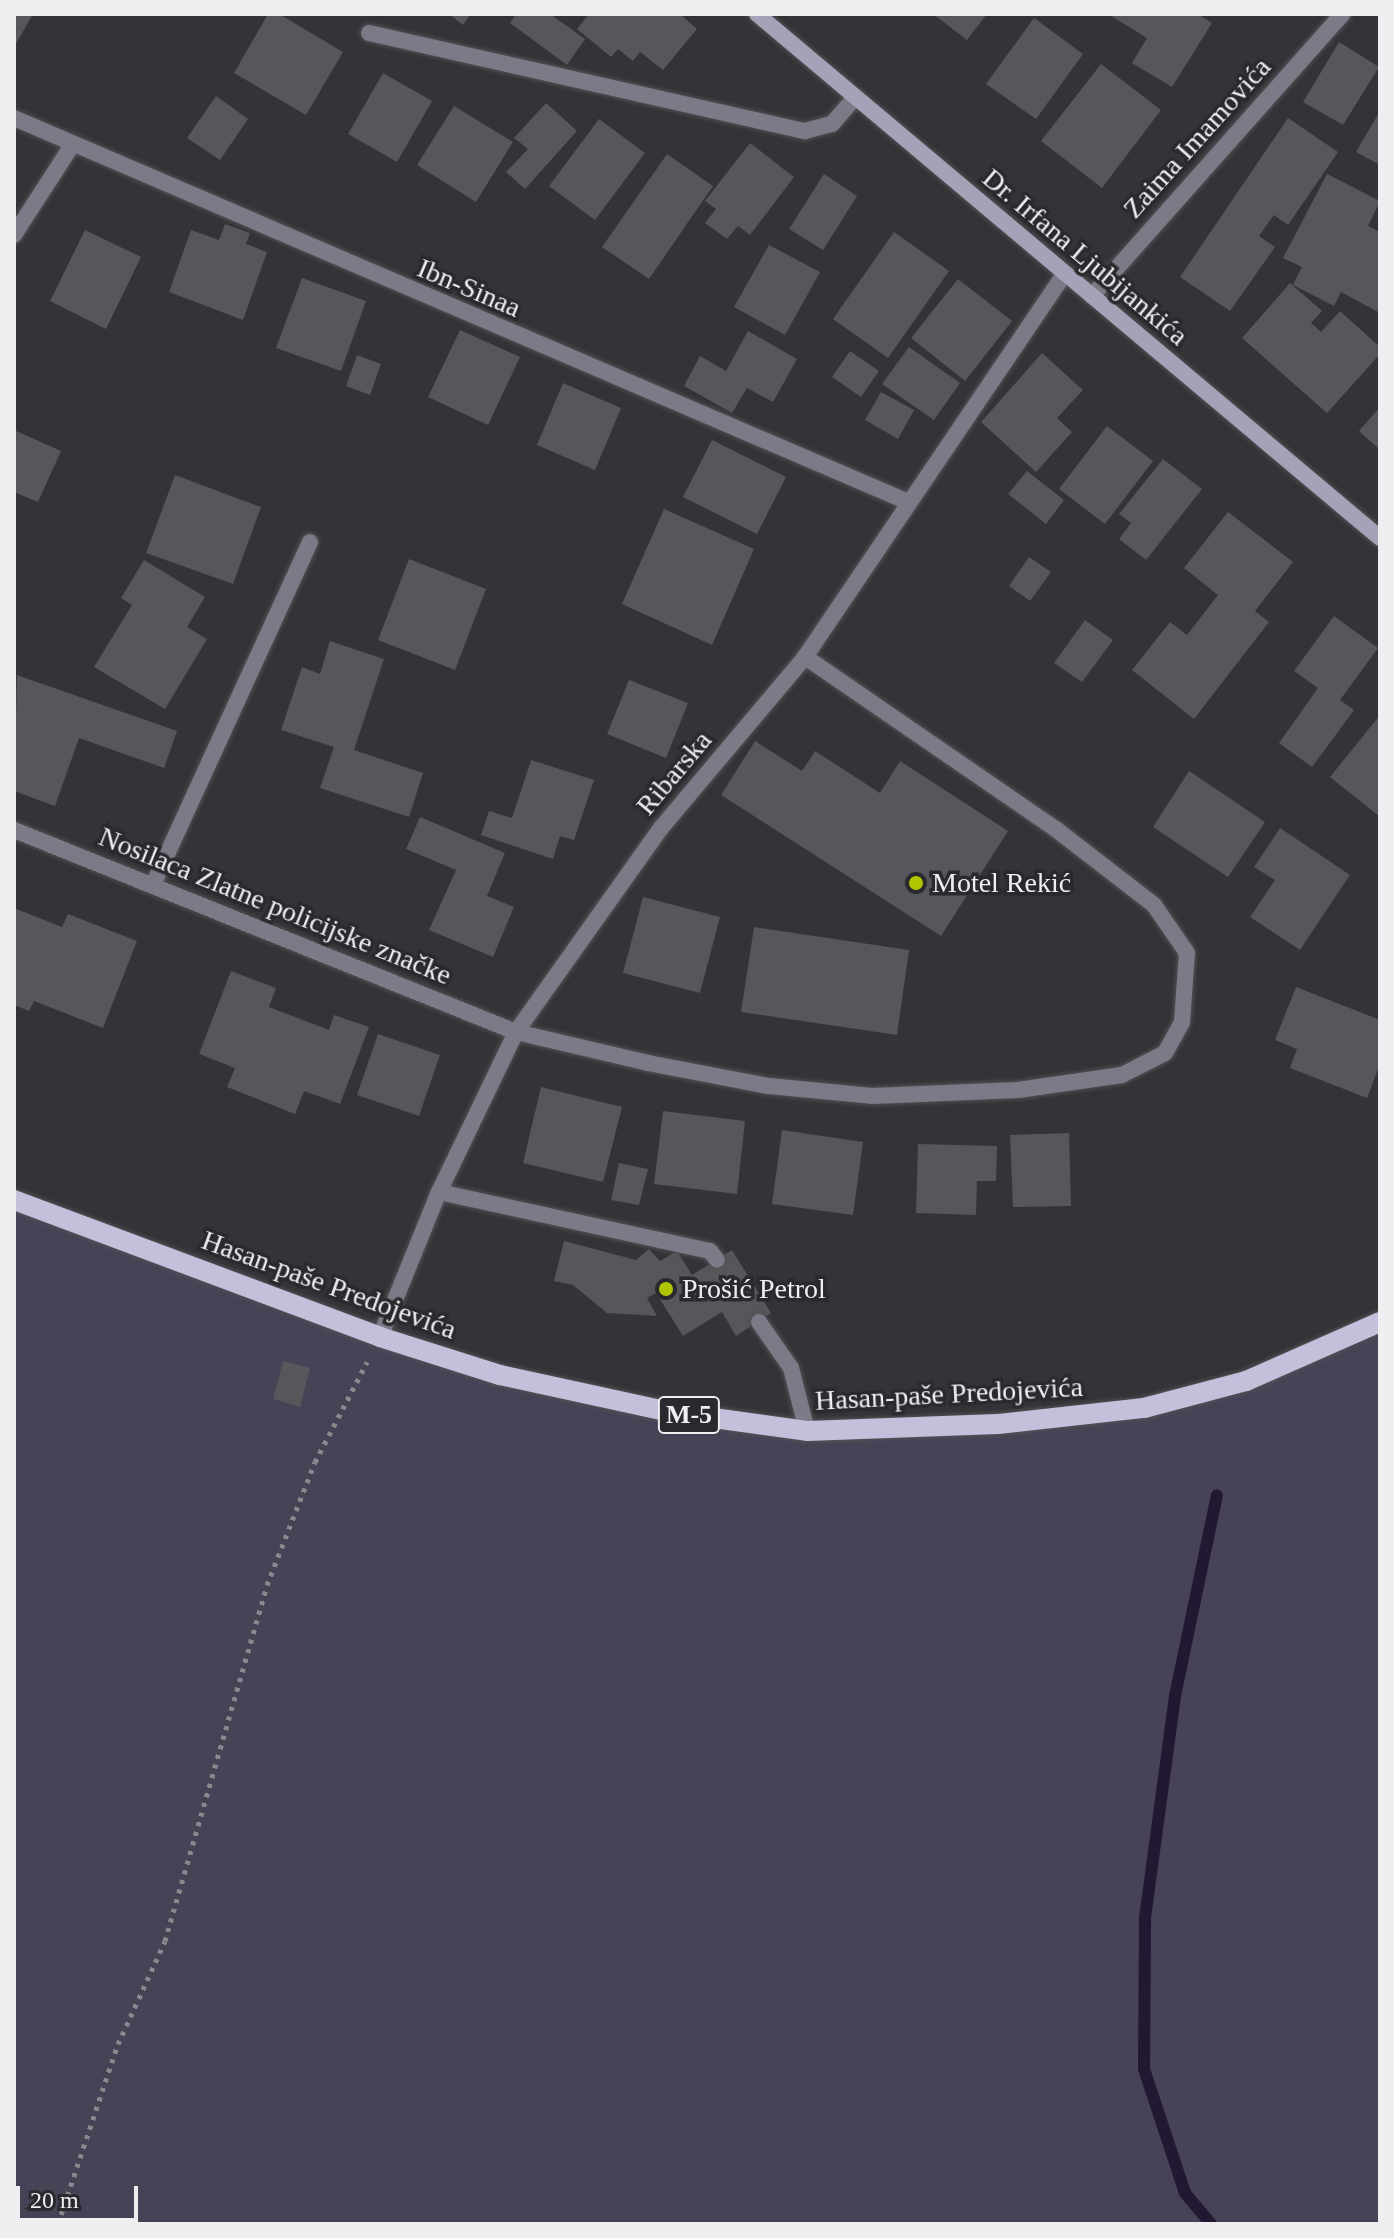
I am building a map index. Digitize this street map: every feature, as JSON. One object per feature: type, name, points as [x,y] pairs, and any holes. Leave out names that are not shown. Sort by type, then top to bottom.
[{"type":"main road","name":"Dr. Irfana Ljubijankića","points":[[757,14],[1380,538]]},
{"type":"main road","name":"Hasan-paše Predojevića","points":[[14,1200],[380,1337],[500,1375],[639,1406],[807,1431],[905,1430],[1144,1408],[1246,1381],[1380,1322]]},
{"type":"street","name":"Zaima Imamovića","points":[[1092,296],[1342,14]]},
{"type":"street","points":[[369,33],[805,131],[832,124],[855,98]]},
{"type":"street","name":"Ibn-Sinaa","points":[[14,118],[71,147],[906,501]]},
{"type":"street","points":[[14,235],[71,147]]},
{"type":"street","name":"Ribarska","points":[[380,1337],[439,1192],[516,1032],[661,828],[805,657],[906,501],[1064,274]]},
{"type":"street","points":[[153,885],[310,542]]},
{"type":"street","name":"Nosilaca Zlatne policijske značke","points":[[14,830],[516,1032],[769,1086],[872,1096],[1018,1090],[1122,1075],[1165,1053],[1182,1022],[1187,953],[1154,905],[1057,830],[805,657]]},
{"type":"street","points":[[439,1192],[710,1251],[717,1260]]},
{"type":"street","points":[[759,1322],[791,1368],[807,1431]]},
{"type":"path","points":[[58,2224],[118,2044],[165,1941],[267,1585],[315,1462],[380,1337]]},
{"type":"shaded area","points":[[14,1200],[380,1337],[670,1412],[873,1432],[1144,1408],[1380,1322],[1380,2224],[14,2224]]},
{"type":"building","points":[[14,14],[33,14],[14,47]]},
{"type":"building","points":[[268,14],[279,14],[343,52],[306,115],[234,73]]},
{"type":"building","points":[[449,14],[471,14],[463,25]]},
{"type":"building","points":[[516,14],[550,14],[585,39],[567,65],[510,23]]},
{"type":"building","points":[[589,14],[680,14],[697,29],[663,70],[640,52],[633,61],[618,49],[611,57],[577,29]]},
{"type":"building","points":[[933,14],[987,14],[967,40]]},
{"type":"building","points":[[1108,14],[1198,14],[1212,23],[1172,87],[1132,63],[1147,38]]},
{"type":"building","points":[[1034,18],[1083,54],[1036,119],[986,84]]},
{"type":"building","points":[[1339,42],[1379,67],[1343,125],[1303,102]]},
{"type":"building","points":[[1101,64],[1161,110],[1102,188],[1041,141]]},
{"type":"building","points":[[383,73],[432,101],[397,162],[348,134]]},
{"type":"building","points":[[216,96],[248,119],[220,160],[187,138]]},
{"type":"building","points":[[546,103],[577,131],[525,189],[506,172],[528,149],[514,138]]},
{"type":"building","points":[[454,106],[513,142],[476,202],[417,165]]},
{"type":"building","points":[[1380,111],[1380,165],[1356,152]]},
{"type":"building","points":[[1288,118],[1338,152],[1288,225],[1274,215],[1259,236],[1275,247],[1230,311],[1180,277]]},
{"type":"building","points":[[599,119],[645,153],[595,220],[549,186]]},
{"type":"building","points":[[750,143],[794,177],[750,235],[738,226],[727,239],[705,223],[716,209],[705,201]]},
{"type":"building","points":[[667,154],[713,186],[649,279],[602,247]]},
{"type":"building","points":[[824,174],[857,196],[823,250],[789,229]]},
{"type":"building","points":[[1327,174],[1380,201],[1368,226],[1380,232],[1380,313],[1341,292],[1334,306],[1293,285],[1302,267],[1283,258]]},
{"type":"building","points":[[225,224],[250,233],[246,244],[267,252],[243,320],[169,292],[191,230],[219,240]]},
{"type":"building","points":[[85,230],[141,257],[106,329],[50,301]]},
{"type":"building","points":[[894,232],[949,271],[888,358],[833,319]]},
{"type":"building","points":[[769,245],[820,272],[785,335],[734,307]]},
{"type":"building","points":[[302,278],[366,301],[341,371],[276,348]]},
{"type":"building","points":[[958,279],[1012,321],[965,381],[911,338]]},
{"type":"building","points":[[1290,283],[1322,311],[1311,323],[1321,332],[1340,311],[1380,347],[1380,354],[1327,413],[1242,338]]},
{"type":"building","points":[[460,330],[520,357],[488,425],[428,397]]},
{"type":"building","points":[[748,331],[797,359],[773,402],[747,388],[732,413],[684,386],[700,356],[726,371]]},
{"type":"building","points":[[909,347],[960,383],[934,420],[882,384]]},
{"type":"building","points":[[850,351],[879,371],[861,397],[832,377]]},
{"type":"building","points":[[1042,353],[1083,390],[1057,418],[1072,432],[1036,472],[981,422]]},
{"type":"building","points":[[357,355],[381,364],[370,395],[346,386]]},
{"type":"building","points":[[563,383],[621,408],[595,470],[537,445]]},
{"type":"building","points":[[881,392],[914,410],[898,439],[865,420]]},
{"type":"building","points":[[1380,407],[1380,450],[1359,431]]},
{"type":"building","points":[[1107,426],[1153,461],[1105,524],[1059,489]]},
{"type":"building","points":[[14,430],[61,451],[38,502],[14,492]]},
{"type":"building","points":[[712,440],[786,477],[757,534],[683,497]]},
{"type":"building","points":[[1163,459],[1202,489],[1146,560],[1119,539],[1131,523],[1119,514]]},
{"type":"building","points":[[1027,471],[1064,500],[1046,524],[1008,494]]},
{"type":"building","points":[[175,475],[261,507],[233,584],[146,553]]},
{"type":"building","points":[[664,509],[754,549],[712,645],[622,604]]},
{"type":"building","points":[[1228,512],[1293,562],[1255,611],[1269,622],[1194,719],[1132,670],[1170,622],[1187,635],[1218,595],[1184,568]]},
{"type":"building","points":[[1029,557],[1051,572],[1030,601],[1009,586]]},
{"type":"building","points":[[409,559],[486,589],[455,670],[378,640]]},
{"type":"building","points":[[144,560],[205,597],[187,627],[207,639],[165,709],[94,667],[132,605],[121,598]]},
{"type":"building","points":[[1334,616],[1378,648],[1340,700],[1354,710],[1312,767],[1279,743],[1318,688],[1294,671]]},
{"type":"building","points":[[1085,620],[1113,640],[1082,682],[1054,663]]},
{"type":"building","points":[[330,641],[384,659],[354,750],[423,773],[409,817],[320,788],[334,747],[281,730],[302,667],[320,674]]},
{"type":"building","points":[[17,675],[177,731],[164,768],[79,738],[55,806],[14,791]]},
{"type":"building","points":[[629,680],[688,703],[666,758],[607,734]]},
{"type":"building","points":[[1380,715],[1380,817],[1330,777]]},
{"type":"building","name":"Motel Rekić","points":[[755,741],[802,771],[815,751],[880,793],[900,761],[1008,831],[941,936],[721,795]]},
{"type":"building","points":[[531,760],[594,780],[574,840],[560,836],[553,859],[481,835],[489,811],[512,818]]},
{"type":"building","points":[[1189,771],[1265,822],[1228,877],[1153,827]]},
{"type":"building","points":[[420,817],[505,853],[487,896],[514,907],[493,957],[429,930],[456,870],[406,849]]},
{"type":"building","points":[[1280,828],[1350,875],[1300,950],[1250,917],[1275,880],[1254,867]]},
{"type":"building","points":[[643,897],[720,917],[700,993],[623,973]]},
{"type":"building","points":[[14,908],[62,927],[68,914],[137,941],[103,1028],[34,1001],[29,1011],[14,1005]]},
{"type":"building","points":[[754,927],[909,950],[897,1035],[741,1012]]},
{"type":"building","points":[[231,971],[276,988],[269,1007],[329,1030],[334,1015],[369,1027],[340,1104],[304,1091],[295,1114],[227,1087],[235,1068],[199,1054]]},
{"type":"building","points":[[1296,987],[1380,1020],[1380,1064],[1367,1098],[1290,1068],[1297,1049],[1275,1040]]},
{"type":"building","points":[[378,1034],[440,1055],[419,1116],[357,1095]]},
{"type":"building","points":[[541,1087],[622,1107],[603,1182],[523,1163]]},
{"type":"building","points":[[663,1111],[745,1121],[737,1194],[654,1184]]},
{"type":"building","points":[[782,1130],[863,1142],[853,1215],[772,1204]]},
{"type":"building","points":[[1069,1133],[1071,1206],[1013,1207],[1010,1135]]},
{"type":"building","points":[[918,1144],[997,1146],[996,1181],[977,1181],[976,1215],[916,1213]]},
{"type":"building","points":[[619,1163],[648,1169],[639,1205],[611,1200]]},
{"type":"building","name":"Prošić Petrol","points":[[564,1241],[636,1260],[649,1249],[660,1261],[677,1251],[692,1275],[732,1250],[771,1313],[736,1336],[722,1312],[683,1336],[656,1293],[647,1298],[657,1316],[607,1313],[573,1285],[554,1281]]},
{"type":"building","points":[[283,1361],[310,1368],[300,1407],[273,1399]]},
{"type":"waterway","points":[[1211,2224],[1185,2193],[1144,2069],[1145,1918],[1175,1696],[1217,1495]]},
{"type":"place","name":"Motel Rekić","points":[[916,883]]},
{"type":"place","name":"Prošić Petrol","points":[[666,1289]]}]
